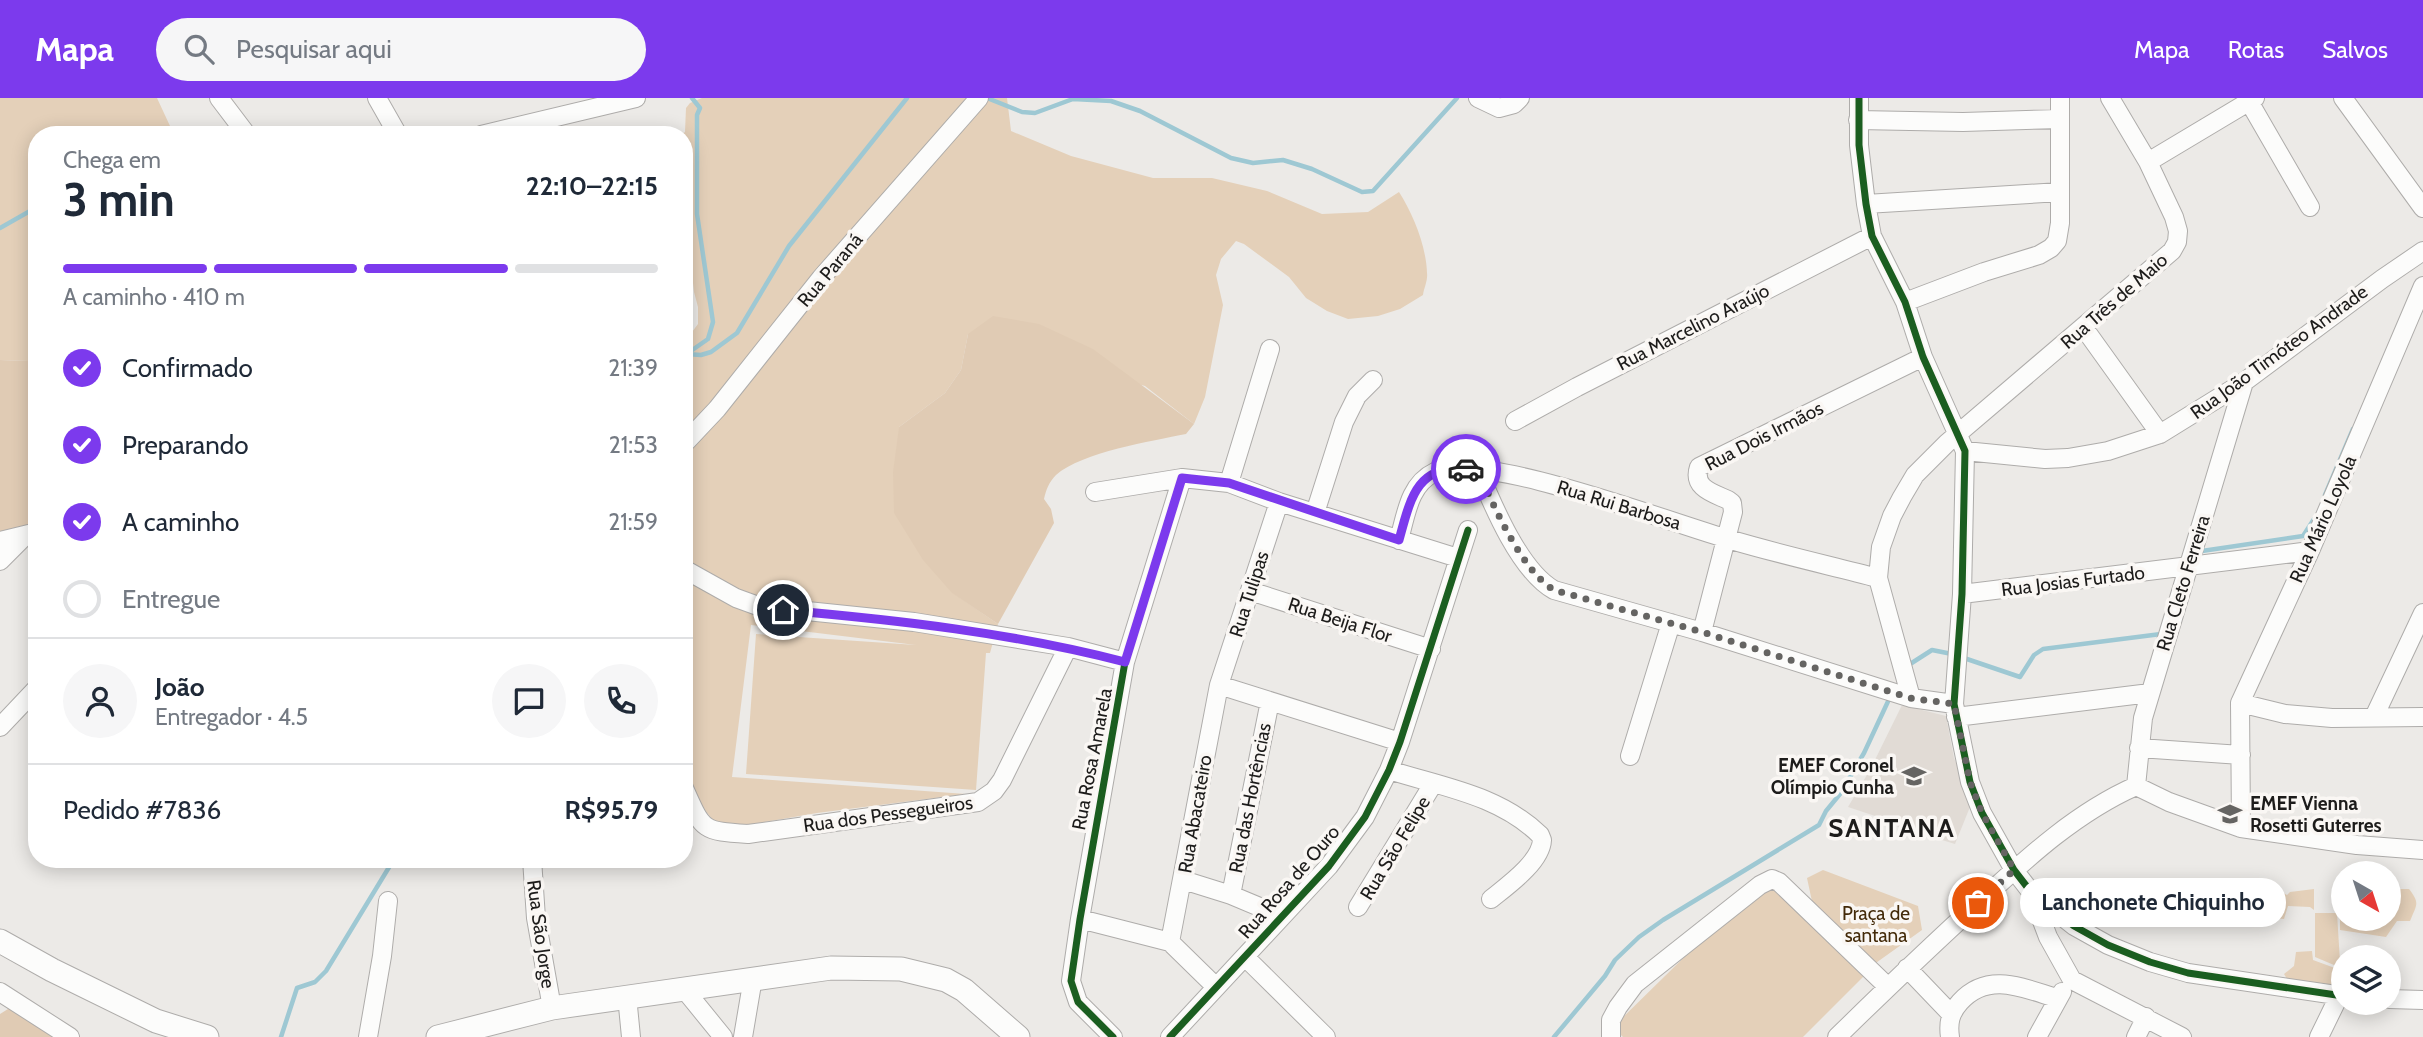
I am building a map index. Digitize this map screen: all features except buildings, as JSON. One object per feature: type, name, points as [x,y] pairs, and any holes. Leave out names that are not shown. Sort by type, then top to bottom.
[{"type":"main road","points":[[0,941],[156,1021],[207,1037]]},
{"type":"main road","points":[[438,1037],[552,1008],[831,968],[901,970],[946,980],[964,990],[1018,1037]]},
{"type":"street","points":[[219,98],[240,126]]},
{"type":"street","points":[[377,98],[393,126]]},
{"type":"street","points":[[519,126],[636,98]]},
{"type":"street","name":"Rua Paraná","points":[[693,435],[717,410],[821,278],[979,98]]},
{"type":"street","points":[[1478,98],[1499,108],[1514,104],[1520,98]]},
{"type":"street","points":[[1859,98],[1858,120],[1866,204],[1872,236],[1905,302],[1923,357],[1961,443],[1962,594],[1955,711],[1970,782],[1982,813],[2014,870],[2031,892],[2074,926],[2108,945],[2150,962],[2188,973],[2331,994]]},
{"type":"street","points":[[1905,302],[1984,272],[2039,255],[2057,241],[2060,98]]},
{"type":"street","name":"Rua Três de Maio","points":[[1878,578],[1881,547],[1892,516],[1915,475],[1947,443],[1961,443],[2084,328],[2172,251],[2178,242],[2174,217],[2148,162],[2110,98]]},
{"type":"street","points":[[2343,98],[2423,208]]},
{"type":"street","points":[[2148,162],[2250,99],[2310,207]]},
{"type":"street","points":[[1858,120],[2060,119]]},
{"type":"street","points":[[1866,204],[2060,192]]},
{"type":"street","name":"Rua Marcelino Araújo","points":[[1515,421],[1872,236]]},
{"type":"street","name":"Rua João Timóteo Andrade","points":[[1961,443],[2045,459],[2068,458],[2108,451],[2160,434],[2244,382],[2423,251]]},
{"type":"street","name":"Rua Mário Loyola","points":[[2241,828],[2240,703],[2310,551],[2423,286]]},
{"type":"street","points":[[2084,328],[2160,434]]},
{"type":"street","points":[[1229,483],[1270,349]]},
{"type":"street","name":"Rua Dois Irmãos","points":[[1702,632],[1733,512],[1732,503],[1699,485],[1696,479],[1699,467],[1923,357]]},
{"type":"street","points":[[1315,513],[1344,422],[1357,396],[1373,380]]},
{"type":"street","name":"Rua Cleto Ferreira","points":[[2136,786],[2143,718],[2244,382]]},
{"type":"street","name":"Rua Rui Barbosa","points":[[1399,540],[1410,502],[1422,480],[1444,469],[1478,470],[1533,479],[1728,539],[1878,578]]},
{"type":"street","points":[[1478,470],[1510,536],[1532,571],[1554,590],[1702,632],[1955,711],[2150,692]]},
{"type":"street","points":[[1095,492],[1182,478],[1229,483],[1279,502],[1458,558]]},
{"type":"street","name":"Rua Rosa Amarela","points":[[1113,1037],[1078,1002],[1071,981],[1125,662],[1182,478]]},
{"type":"street","name":"Rua Tulipas","points":[[1219,685],[1279,502]]},
{"type":"street","name":"Rua Rosa de Ouro","points":[[1177,1035],[1215,986],[1329,866],[1365,817],[1400,742],[1468,530]]},
{"type":"street","points":[[0,541],[28,534]]},
{"type":"street","points":[[0,561],[28,536]]},
{"type":"street","name":"Rua Josias Furtado","points":[[1962,594],[2310,551]]},
{"type":"street","points":[[693,574],[736,598],[758,606],[914,622],[1068,647],[1125,662]]},
{"type":"street","points":[[1878,578],[1910,698]]},
{"type":"street","name":"Rua Beija Flor","points":[[1250,591],[1431,649]]},
{"type":"street","points":[[2374,717],[2423,613]]},
{"type":"street","points":[[1630,756],[1671,623]]},
{"type":"street","name":"Rua dos Pessegueiros","points":[[693,809],[705,827],[714,831],[748,834],[978,802],[994,791],[1002,780],[1068,647]]},
{"type":"street","points":[[1219,685],[1400,742]]},
{"type":"street","name":"Rua Abacateiro","points":[[1170,942],[1219,685]]},
{"type":"street","points":[[0,727],[28,697]]},
{"type":"street","name":"Rua das Hortências","points":[[1231,895],[1270,701]]},
{"type":"street","points":[[2240,703],[2285,715],[2423,717]]},
{"type":"street","points":[[2139,748],[2241,755]]},
{"type":"street","points":[[1389,770],[1433,785]]},
{"type":"street","name":"Rua São Felipe","points":[[1359,907],[1433,785],[1481,797],[1531,826],[1542,840],[1540,852],[1491,899]]},
{"type":"street","points":[[1837,1037],[2014,870],[2069,825],[2109,798],[2136,786],[2180,807],[2241,828],[2357,845],[2423,850]]},
{"type":"street","name":"Rua São Jorge","points":[[533,868],[536,918],[552,1008]]},
{"type":"street","points":[[1611,1037],[1611,1020],[1635,984],[1760,885],[1772,879],[1779,881],[1888,987]]},
{"type":"street","points":[[1183,880],[1231,895],[1281,916]]},
{"type":"street","points":[[2031,892],[2048,937],[2073,980],[2182,1037]]},
{"type":"street","points":[[368,1037],[388,901]]},
{"type":"street","points":[[1080,919],[1170,942],[1215,986]]},
{"type":"street","points":[[1245,957],[1326,1037]]},
{"type":"street","points":[[1908,968],[1951,1014]]},
{"type":"street","points":[[743,1037],[753,978]]},
{"type":"street","points":[[2037,1037],[2056,998],[2073,980]]},
{"type":"street","points":[[1950,1037],[1951,1014],[1963,998],[1985,984],[2021,988],[2056,998]]},
{"type":"street","points":[[684,989],[723,1037]]},
{"type":"street","points":[[0,992],[70,1037]]},
{"type":"street","points":[[627,996],[631,1037]]},
{"type":"street","points":[[2401,999],[2423,1000]]},
{"type":"street","points":[[2319,1037],[2331,1015]]},
{"type":"street","points":[[2136,1037],[2146,1017]]},
{"type":"shaded area","points":[[993,316],[1039,324],[1093,349],[1194,424],[1186,434],[1137,444],[1082,460],[1051,480],[1044,499],[1051,509],[1054,523],[998,624],[952,593],[923,560],[894,513],[893,472],[899,427],[945,393],[961,370],[968,334]]},
{"type":"shaded area","points":[[0,360],[28,361],[28,526],[0,534]]},
{"type":"shaded area","name":"EMEF Coronel Olímpio Cunha","points":[[1902,705],[1946,716],[1954,758],[1972,802],[1955,844],[1893,825],[1893,822],[1848,807]]},
{"type":"shaded area","points":[[18,1008],[60,1037],[0,1037],[0,1014],[8,1009]]},
{"type":"green space","points":[[0,98],[157,98],[170,126],[28,126],[28,361],[0,360]]},
{"type":"green space","points":[[702,98],[1007,98],[1011,131],[1071,156],[1153,178],[1212,178],[1267,191],[1322,214],[1368,212],[1399,192],[1414,220],[1424,252],[1427,276],[1423,295],[1400,309],[1378,316],[1348,319],[1327,311],[1306,298],[1289,277],[1236,241],[1221,259],[1216,275],[1223,305],[1205,397],[1194,424],[1145,386],[968,334],[961,370],[945,393],[899,427],[953,593],[998,624],[990,653],[986,653],[976,790],[746,774],[756,634],[916,645],[751,625],[732,777],[966,794],[817,813],[731,828],[716,824],[693,794],[693,331],[698,324],[698,307],[693,283],[693,126],[685,126],[686,108],[690,103]]},
{"type":"green space","name":"Praça de santana","points":[[1823,870],[1918,906],[1922,930],[1873,965],[1813,906],[1807,878]]},
{"type":"green space","points":[[1769,874],[1867,973],[1803,1037],[1623,1037],[1613,1027]]},
{"type":"green space","points":[[2274,888],[2287,895],[2290,892],[2314,889],[2314,910],[2310,907],[2288,906],[2284,919],[2266,917],[2270,904],[2255,899],[2263,889]]},
{"type":"green space","points":[[2401,889],[2409,889],[2416,901],[2410,921],[2401,921]]},
{"type":"green space","points":[[2315,913],[2331,913],[2331,931],[2338,931],[2339,945],[2331,945],[2331,964],[2315,957]]},
{"type":"green space","points":[[2347,931],[2390,931],[2386,937]]},
{"type":"green space","points":[[2312,951],[2313,960],[2331,967],[2331,985],[2287,979],[2284,974],[2294,966],[2296,952]]},
{"type":"waterway","points":[[692,98],[700,108],[697,115],[697,214],[713,322],[708,339],[693,350]]},
{"type":"waterway","points":[[693,354],[711,352],[737,333],[789,246],[907,98]]},
{"type":"waterway","points":[[987,98],[1022,112],[1035,113],[1073,99],[1111,101],[1140,111],[1231,158],[1253,163],[1283,160],[1312,169],[1362,192],[1373,191],[1457,98]]},
{"type":"waterway","points":[[0,228],[28,212]]},
{"type":"waterway","points":[[2325,495],[2353,429]]},
{"type":"waterway","points":[[2199,554],[2202,551],[2303,536],[2314,519]]},
{"type":"waterway","points":[[1961,657],[2020,677],[2034,655],[2043,649],[2161,634],[2163,630]]},
{"type":"waterway","points":[[1907,666],[1932,650],[1952,654]]},
{"type":"waterway","points":[[1554,1037],[1615,960],[1639,937],[1819,825],[1864,753],[1891,695]]},
{"type":"waterway","points":[[281,1037],[297,988],[315,982],[326,971],[389,868]]},
{"type":"cycle path","points":[[1859,98],[1859,145],[1872,236],[1905,302],[1923,357],[1965,451],[1962,594],[1954,704],[1970,782],[1982,813],[2014,870],[2031,892],[2074,926],[2108,945],[2150,962],[2188,973],[2331,994]]},
{"type":"cycle path","points":[[1113,1037],[1078,1002],[1071,981],[1125,662],[1182,478]]},
{"type":"cycle path","points":[[1170,1037],[1329,866],[1365,817],[1400,742],[1468,530]]},
{"type":"way so far","points":[[1466,469],[1478,470],[1510,536],[1532,571],[1554,590],[1702,632],[1910,698],[1954,704],[1970,782],[1982,813],[2014,870],[1978,903]]},
{"type":"place","name":"EMEF Coronel Olímpio Cunha","points":[[1914,776]]},
{"type":"place","name":"EMEF Vienna Rosetti Guterres","points":[[2230,814]]},
{"type":"place","name":"Lanchonete Chiquinho","points":[[1978,903]]},
{"type":"district","name":"SANTANA","points":[[1892,828]]},
{"type":"route","points":[[783,610],[914,622],[1068,647],[1125,662],[1182,478],[1229,483],[1279,502],[1399,540],[1410,502],[1422,480],[1444,469],[1466,469]]}]
